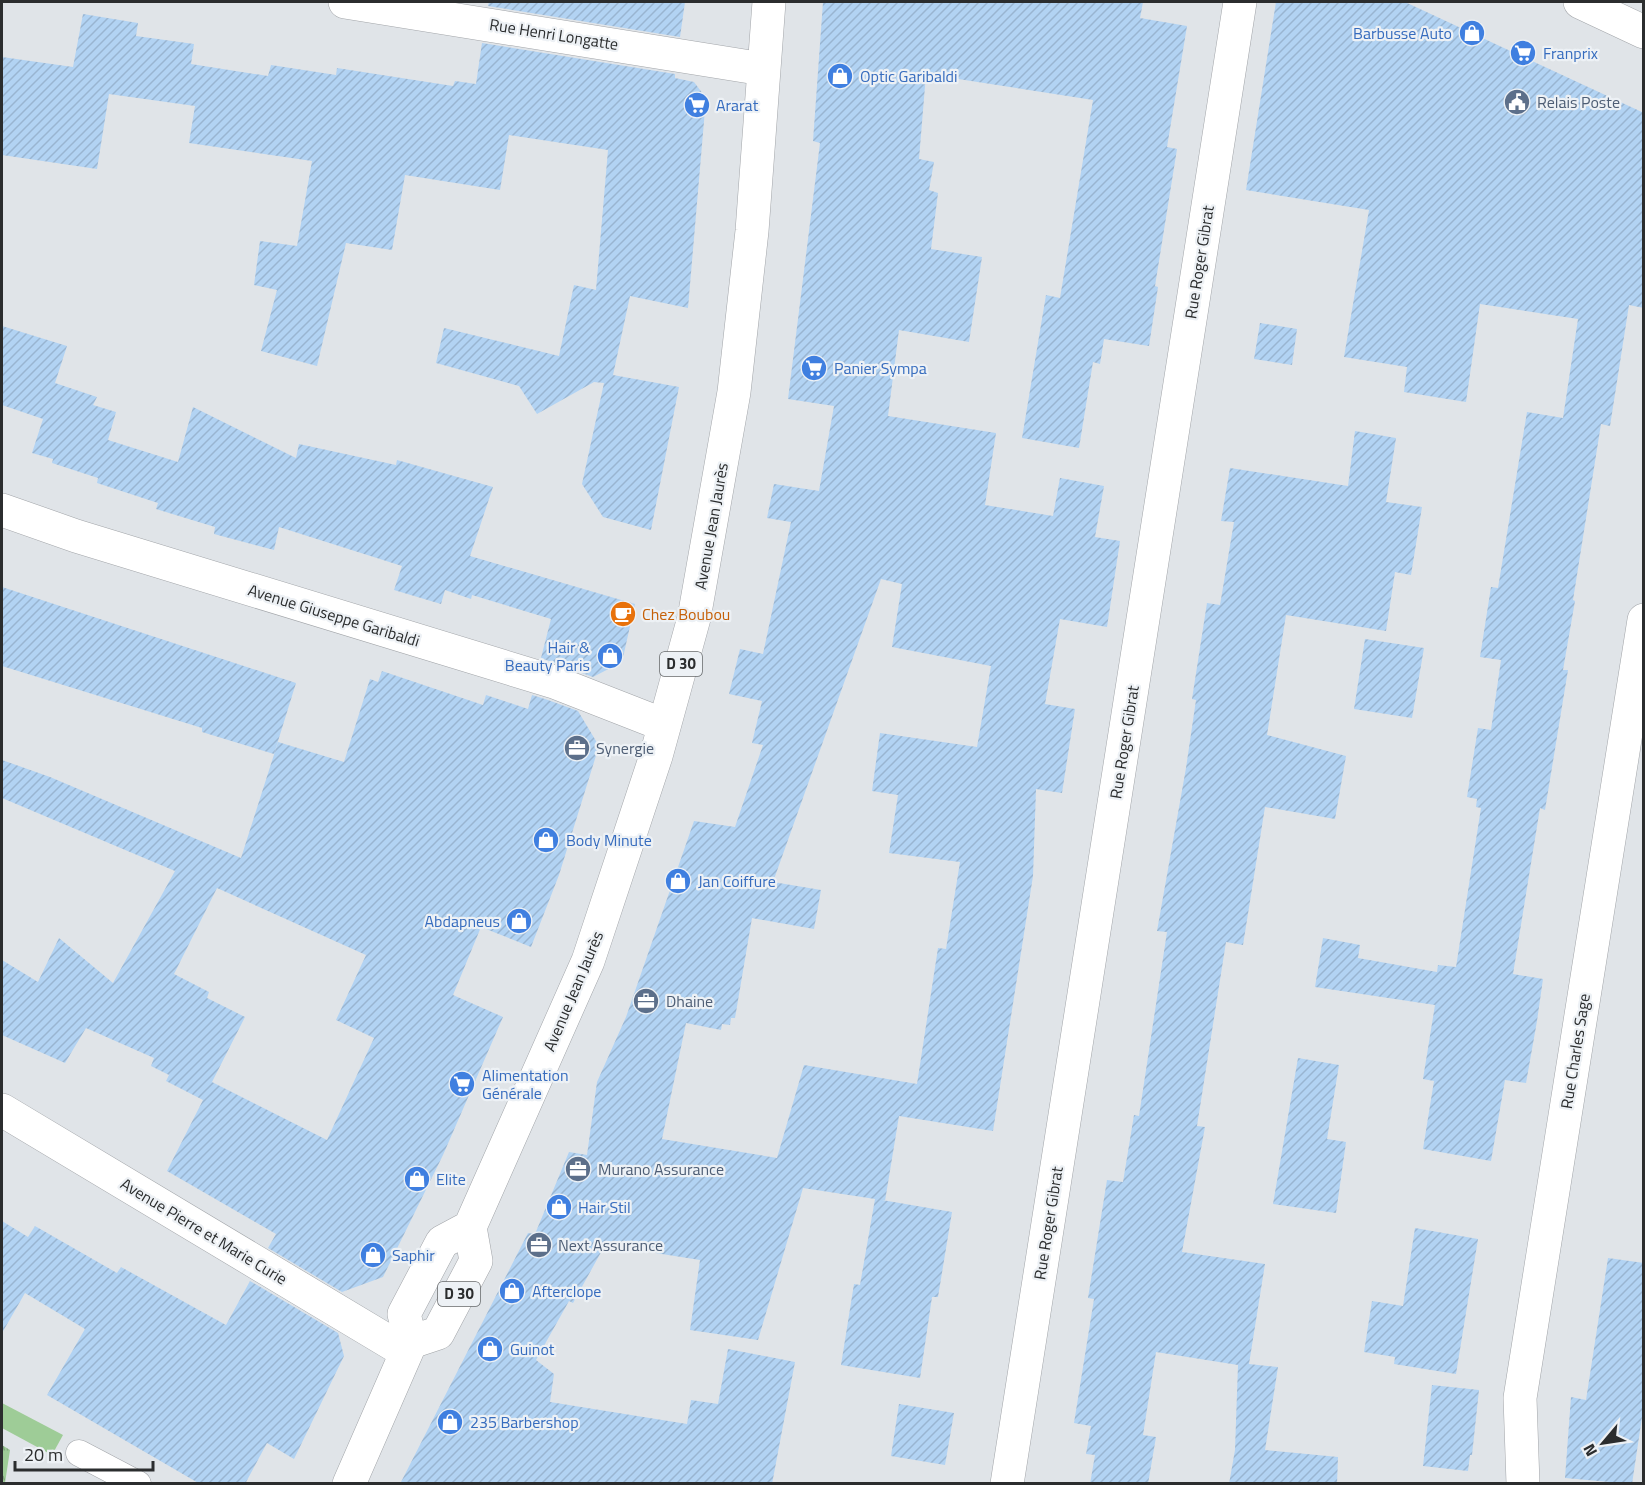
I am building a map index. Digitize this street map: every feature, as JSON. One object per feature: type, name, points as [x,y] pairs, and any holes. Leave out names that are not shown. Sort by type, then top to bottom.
[{"type":"street","name":"Rue Henri Longatte","points":[[345,2],[763,69]]},
{"type":"street","name":"Avenue Jean Jaurès","points":[[408,1347],[438,1333],[476,1261],[470,1227],[588,961],[664,725],[702,582],[734,392],[752,231],[769,2]]},
{"type":"street","name":"Rue Roger Gibrat","points":[[1008,1484],[1240,2]]},
{"type":"street","points":[[1592,4],[1644,32]]},
{"type":"street","name":"Avenue Giuseppe Garibaldi","points":[[2,510],[76,536],[554,682],[664,725]]},
{"type":"street","name":"Rue Charles Sage","points":[[1523,1484],[1520,1398],[1644,620]]},
{"type":"street","name":"Avenue Pierre et Marie Curie","points":[[2,1110],[408,1347]]},
{"type":"street","points":[[349,1484],[408,1347]]},
{"type":"lane","points":[[79,1454],[138,1484]]},
{"type":"green space","points":[[2,1403],[63,1435],[52,1455],[2,1428]]},
{"type":"green space","points":[[2,1445],[10,1450],[5,1483],[2,1483]]},
{"type":"building","points":[[489,2],[685,2],[680,37],[488,6]]},
{"type":"building","points":[[823,2],[1143,2],[1140,18],[1187,26],[1167,147],[1177,149],[1155,286],[1158,287],[1149,346],[1104,339],[1100,364],[1093,362],[1079,448],[1022,438],[1046,295],[1060,298],[1093,100],[926,74],[919,159],[934,162],[929,190],[938,193],[931,249],[982,257],[969,342],[899,330],[888,416],[996,433],[985,505],[1053,516],[1060,478],[1104,486],[1095,537],[1120,541],[1107,627],[1060,619],[1045,704],[1075,709],[1062,793],[1036,789],[1033,876],[993,1131],[899,1116],[885,1201],[952,1212],[938,1297],[932,1297],[920,1378],[841,1365],[854,1284],[860,1285],[875,1199],[803,1188],[758,1340],[690,1330],[700,1260],[605,1245],[573,1303],[569,1301],[536,1360],[554,1374],[550,1402],[687,1424],[691,1400],[718,1404],[728,1349],[795,1362],[772,1484],[400,1484],[528,1233],[535,1234],[569,1152],[587,1155],[597,1082],[626,1017],[694,821],[735,827],[763,745],[752,743],[762,701],[729,694],[740,649],[763,654],[791,522],[767,518],[774,484],[819,491],[834,406],[788,399],[820,143],[813,141]],"holes":[[[881,579],[902,584],[892,647],[991,666],[977,747],[880,733],[872,791],[898,795],[889,853],[960,862],[946,949],[938,948],[917,1084],[804,1065],[777,1158],[662,1139],[686,1023],[721,1030],[722,1024],[730,1025],[731,1018],[735,1018],[752,918],[814,929],[821,890],[773,882]]]},
{"type":"building","points":[[1276,2],[1405,2],[1644,113],[1644,308],[1629,305],[1610,426],[1601,424],[1563,670],[1568,670],[1545,810],[1540,808],[1513,974],[1543,979],[1537,1021],[1526,1083],[1505,1080],[1491,1161],[1423,1149],[1434,1081],[1423,1079],[1435,1005],[1315,987],[1323,938],[1360,945],[1358,958],[1437,972],[1438,965],[1456,967],[1481,808],[1476,807],[1477,799],[1467,797],[1478,728],[1491,730],[1501,660],[1480,657],[1491,587],[1498,588],[1527,412],[1563,418],[1578,319],[1480,304],[1466,402],[1404,392],[1407,367],[1344,357],[1369,210],[1246,190]]},
{"type":"building","points":[[83,14],[138,23],[136,36],[194,44],[191,64],[268,76],[271,65],[336,75],[337,68],[453,86],[455,81],[476,84],[482,43],[675,74],[675,78],[694,82],[706,98],[688,308],[630,296],[613,375],[679,387],[651,530],[603,517],[582,484],[604,383],[594,382],[537,414],[519,386],[436,363],[444,328],[559,356],[574,285],[596,290],[608,150],[509,135],[500,190],[405,175],[392,250],[346,243],[317,366],[261,351],[277,290],[254,285],[260,241],[297,246],[312,161],[189,143],[195,106],[109,94],[97,169],[2,155],[2,57],[73,67]]},
{"type":"building","points":[[1260,323],[1297,329],[1292,365],[1254,359]]},
{"type":"building","points":[[2,326],[67,346],[55,383],[97,397],[93,405],[116,412],[108,440],[178,462],[193,407],[296,458],[299,444],[396,465],[397,460],[493,487],[470,556],[635,604],[622,662],[593,677],[541,658],[551,619],[472,595],[471,599],[445,590],[441,604],[394,590],[402,566],[279,527],[274,550],[214,534],[215,527],[156,509],[158,503],[97,483],[98,478],[52,463],[53,459],[32,453],[43,419],[2,405]]},
{"type":"building","points":[[1355,431],[1396,438],[1386,502],[1422,507],[1411,575],[1395,572],[1386,631],[1286,615],[1267,735],[1346,756],[1335,819],[1265,807],[1243,945],[1226,942],[1197,1126],[1205,1127],[1182,1252],[1265,1264],[1249,1364],[1278,1367],[1265,1450],[1338,1457],[1337,1484],[1229,1484],[1235,1450],[1238,1365],[1156,1352],[1143,1435],[1156,1437],[1148,1484],[1090,1484],[1095,1455],[1086,1454],[1091,1426],[1074,1423],[1094,1299],[1088,1298],[1107,1180],[1123,1182],[1134,1115],[1139,1116],[1167,932],[1157,931],[1186,768],[1196,700],[1192,699],[1207,603],[1220,605],[1234,522],[1221,521],[1230,468],[1348,486]]},
{"type":"building","points":[[2,587],[296,683],[274,754],[202,732],[202,728],[2,666]]},
{"type":"building","points":[[1365,639],[1424,648],[1412,718],[1354,709]]},
{"type":"building","points":[[382,671],[483,705],[486,695],[528,709],[532,695],[578,711],[599,746],[559,875],[531,947],[481,927],[453,995],[503,1017],[443,1155],[383,1277],[342,1292],[268,1248],[276,1234],[167,1171],[203,1100],[166,1081],[169,1075],[151,1066],[154,1058],[86,1028],[65,1063],[2,1035],[2,960],[38,982],[59,938],[113,983],[175,871],[2,798],[2,760],[50,777],[241,858],[278,742],[344,762],[370,679],[378,682]],"holes":[[[217,888],[366,955],[336,1020],[374,1038],[327,1140],[212,1082],[245,1017],[207,998],[209,992],[174,974]]]},
{"type":"building","points":[[1298,1058],[1339,1065],[1327,1139],[1346,1142],[1336,1213],[1273,1204]]},
{"type":"building","points":[[2,1221],[28,1237],[35,1226],[117,1273],[121,1267],[226,1325],[250,1281],[338,1333],[344,1356],[294,1459],[267,1443],[245,1484],[200,1484],[47,1395],[85,1329],[25,1293],[2,1333]]},
{"type":"building","points":[[1415,1228],[1478,1239],[1456,1374],[1394,1364],[1395,1357],[1364,1352],[1372,1301],[1403,1306]]},
{"type":"building","points":[[1608,1258],[1644,1263],[1644,1404],[1632,1484],[1565,1478],[1571,1397],[1586,1400]]},
{"type":"building","points":[[1432,1385],[1479,1390],[1472,1455],[1470,1455],[1468,1471],[1423,1466]]},
{"type":"building","points":[[899,1404],[954,1413],[945,1465],[891,1456]]},
{"type":"place","name":"Barbusse Auto","points":[[1472,33]]},
{"type":"place","name":"Franprix","points":[[1523,53]]},
{"type":"place","name":"Optic Garibaldi","points":[[840,76]]},
{"type":"place","name":"Relais Poste","points":[[1517,102]]},
{"type":"place","name":"Ararat","points":[[697,105]]},
{"type":"place","name":"Panier Sympa","points":[[814,368]]},
{"type":"place","name":"Chez Boubou","points":[[623,614]]},
{"type":"place","name":"Hair & Beauty Paris","points":[[610,656]]},
{"type":"place","name":"Synergie","points":[[577,748]]},
{"type":"place","name":"Body Minute","points":[[546,840]]},
{"type":"place","name":"Jan Coiffure","points":[[678,881]]},
{"type":"place","name":"Abdapneus","points":[[519,921]]},
{"type":"place","name":"Dhaine","points":[[646,1001]]},
{"type":"place","name":"Alimentation Générale","points":[[462,1084]]},
{"type":"place","name":"Murano Assurance","points":[[578,1169]]},
{"type":"place","name":"Elite","points":[[417,1179]]},
{"type":"place","name":"Hair Stil","points":[[559,1207]]},
{"type":"place","name":"Next Assurance","points":[[539,1245]]},
{"type":"place","name":"Saphir","points":[[373,1255]]},
{"type":"place","name":"Afterclope","points":[[512,1291]]},
{"type":"place","name":"Guinot","points":[[490,1349]]},
{"type":"place","name":"235 Barbershop","points":[[450,1422]]}]
